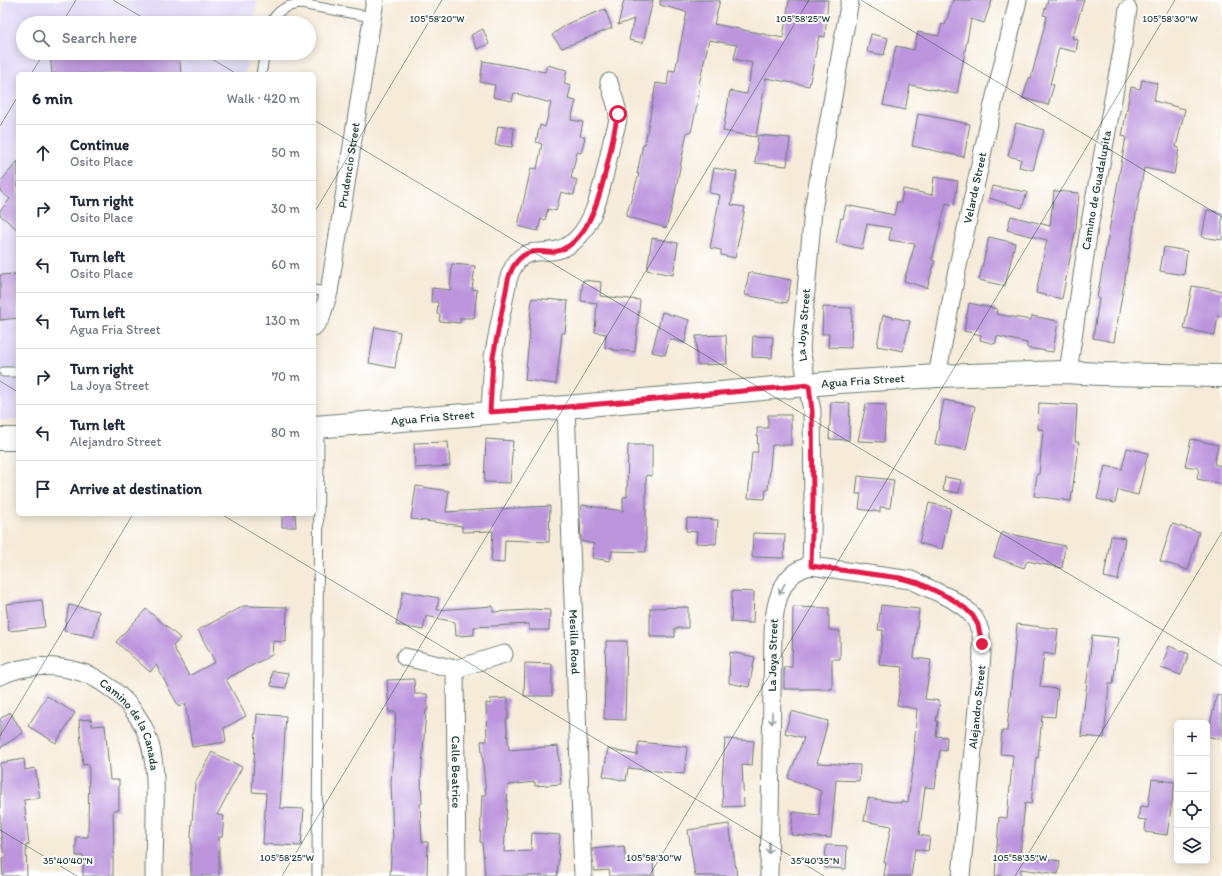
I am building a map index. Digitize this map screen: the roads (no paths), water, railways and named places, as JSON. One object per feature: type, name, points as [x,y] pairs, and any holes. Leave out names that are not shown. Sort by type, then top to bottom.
[{"type":"street","name":"Prudencio Street","points":[[316,324],[321,318],[321,291],[375,0]]},
{"type":"street","name":"La Joya Street","points":[[769,876],[774,614],[778,598],[786,582],[798,569],[811,566],[813,500],[812,411],[809,385],[801,349],[813,210],[850,0]]},
{"type":"street","name":"Velarde Street","points":[[937,376],[990,117],[1018,0]]},
{"type":"street","name":"Camino de Guadalupita","points":[[1068,372],[1089,228],[1122,51],[1128,9]]},
{"type":"street","points":[[490,412],[493,357],[511,269],[525,254],[532,252],[554,252],[564,249],[580,235],[592,215],[600,192],[618,114],[609,82]]},
{"type":"street","name":"Agua Fria Street","points":[[317,426],[566,407],[840,382],[937,376],[1068,372],[1222,376]]},
{"type":"street","name":"Mesilla Road","points":[[566,407],[583,876]]},
{"type":"street","points":[[0,439],[16,439]]},
{"type":"street","name":"Alejandro Street","points":[[811,566],[910,580],[950,598],[965,608],[973,616],[978,625],[982,639],[982,655],[961,876]]},
{"type":"street","points":[[405,657],[455,669],[504,654]]},
{"type":"street","name":"Camino de la Canada","points":[[0,676],[20,669],[37,666],[70,668],[99,680],[124,700],[135,713],[144,728],[154,758],[154,876]]},
{"type":"street","name":"Calle Beatrice","points":[[455,669],[457,876]]},
{"type":"lane","points":[[274,16],[290,5],[301,4],[372,17]]},
{"type":"lane","points":[[261,72],[264,60]]},
{"type":"lane","points":[[4,372],[16,372]]},
{"type":"lane","points":[[317,426],[317,876]]}]
